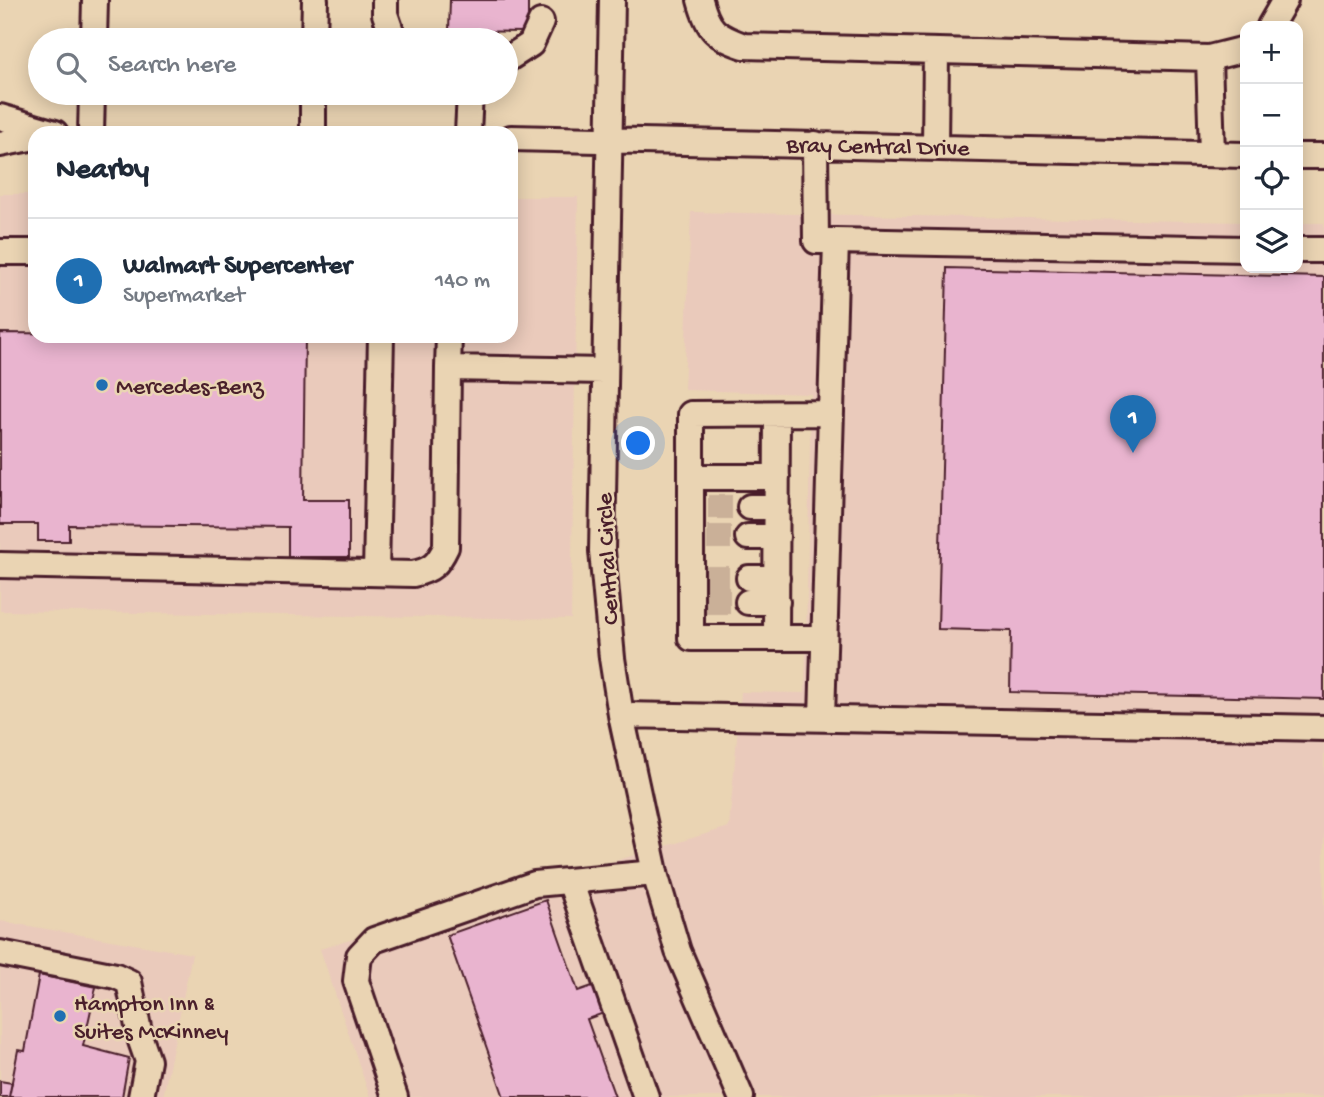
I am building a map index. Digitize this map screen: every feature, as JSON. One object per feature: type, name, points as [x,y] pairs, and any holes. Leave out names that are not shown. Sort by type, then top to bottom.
[{"type":"street","points":[[94,28],[95,0]]},
{"type":"street","points":[[314,28],[315,0]]},
{"type":"street","points":[[385,0],[384,15],[389,28]]},
{"type":"street","name":"Central Circle","points":[[612,0],[602,551],[612,658],[621,715],[655,873],[678,951],[735,1095]]},
{"type":"street","points":[[700,0],[705,19],[718,37],[744,46],[1209,58],[1240,50]]},
{"type":"street","points":[[1273,21],[1285,0]]},
{"type":"street","points":[[518,52],[531,44],[541,22]]},
{"type":"street","points":[[935,147],[936,51]]},
{"type":"street","points":[[1209,58],[1212,154]]},
{"type":"street","points":[[91,126],[92,105]]},
{"type":"street","points":[[313,105],[313,126]]},
{"type":"street","points":[[468,126],[469,105]]},
{"type":"street","points":[[0,117],[31,126]]},
{"type":"street","points":[[0,144],[28,138]]},
{"type":"street","name":"Bray Central Drive","points":[[518,138],[1240,155]]},
{"type":"street","points":[[815,144],[816,241],[1240,249]]},
{"type":"street","points":[[1303,156],[1324,156]]},
{"type":"street","points":[[822,718],[836,241]]},
{"type":"street","points":[[1303,250],[1324,250]]},
{"type":"street","points":[[0,252],[28,252]]},
{"type":"street","points":[[376,573],[382,343]]},
{"type":"street","points":[[0,565],[426,572],[435,567],[446,547],[449,343]]},
{"type":"street","points":[[448,369],[604,371]]},
{"type":"street","points":[[824,638],[691,638],[699,603],[699,507],[691,477],[691,414],[831,414]]},
{"type":"street","points":[[776,638],[777,414]]},
{"type":"street","points":[[691,477],[777,477]]},
{"type":"street","points":[[750,507],[777,507]]},
{"type":"street","points":[[748,537],[777,537]]},
{"type":"street","points":[[750,578],[777,590]]},
{"type":"street","points":[[748,602],[777,590]]},
{"type":"street","points":[[621,715],[1324,728]]},
{"type":"street","points":[[395,1097],[356,981],[359,956],[374,940],[535,884],[655,873]]},
{"type":"street","points":[[570,881],[646,1097]]},
{"type":"street","points":[[0,953],[116,976],[129,982],[141,1041],[148,1061],[141,1097]]},
{"type":"shaded area","points":[[0,194],[28,194],[28,343],[518,343],[518,197],[578,197],[571,619],[0,611]]},
{"type":"shaded area","points":[[691,212],[1240,222],[1240,273],[1303,273],[1303,223],[1324,223],[1324,1097],[370,1097],[320,949],[729,827],[741,692],[805,693],[811,394],[684,390]]},
{"type":"shaded area","points":[[0,921],[192,954],[163,1097],[0,1097]]},
{"type":"building","points":[[450,0],[528,0],[528,32],[518,32],[518,28],[449,28]]},
{"type":"building","points":[[947,268],[1324,277],[1324,699],[1010,692],[1011,631],[938,629]]},
{"type":"building","points":[[0,333],[28,333],[28,343],[305,343],[303,500],[349,500],[349,557],[288,557],[288,527],[69,525],[69,541],[38,541],[38,524],[0,524]]},
{"type":"building","points":[[546,900],[578,991],[595,985],[604,1013],[587,1019],[615,1097],[504,1097],[447,935]]},
{"type":"building","name":"Hampton Inn & Suites McKinney","points":[[39,975],[96,987],[83,1046],[129,1058],[122,1097],[9,1097],[18,1050],[25,1051]]},
{"type":"building","points":[[0,1081],[12,1083],[9,1097],[0,1097]]},
{"type":"tunnel","points":[[708,507],[750,507]]},
{"type":"tunnel","points":[[707,537],[748,537]]},
{"type":"tunnel","points":[[705,578],[749,578]]},
{"type":"tunnel","points":[[706,602],[748,602]]},
{"type":"place","name":"Mercedes-Benz","points":[[102,385]]},
{"type":"place","name":"Walmart Supercenter","points":[[1133,453]]},
{"type":"place","name":"Hampton Inn & Suites McKinney","points":[[60,1016]]}]
